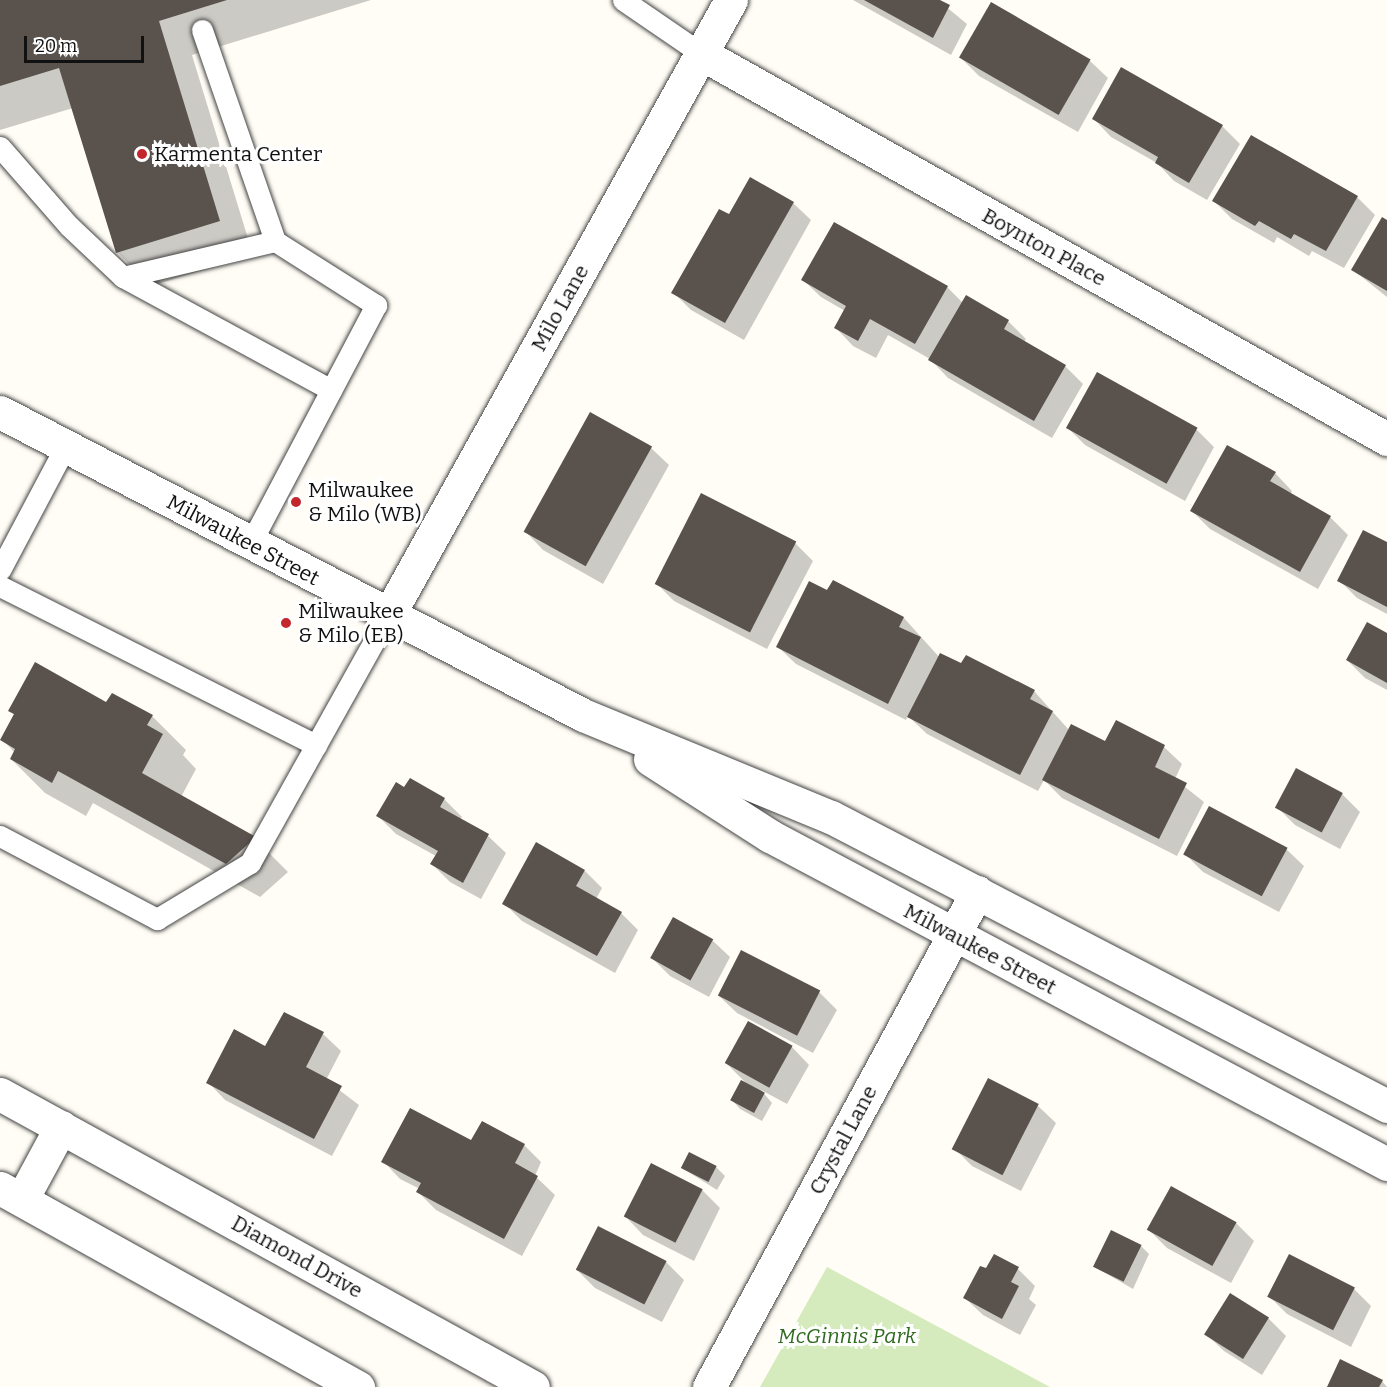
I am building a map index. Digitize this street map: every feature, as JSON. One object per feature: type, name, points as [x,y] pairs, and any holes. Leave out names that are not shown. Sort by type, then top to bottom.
[{"type":"street","name":"Milo Lane","points":[[388,616],[731,0]]},
{"type":"street","name":"Boynton Place","points":[[702,54],[1387,439]]},
{"type":"street","name":"Milwaukee Street","points":[[0,412],[388,616],[583,715],[831,817],[1387,1106]]},
{"type":"street","name":"Milwaukee Street","points":[[583,715],[770,836],[954,936],[1387,1164]]},
{"type":"street","name":"Crystal Lane","points":[[709,1387],[977,892]]},
{"type":"street","name":"Diamond Drive","points":[[0,1094],[533,1387]]},
{"type":"street","points":[[61,1127],[11,1194],[358,1387]]},
{"type":"lane","points":[[622,0],[702,54]]},
{"type":"lane","points":[[202,30],[275,241],[376,304],[250,544]]},
{"type":"lane","points":[[0,147],[69,226],[123,277],[331,390]]},
{"type":"lane","points":[[123,277],[275,241]]},
{"type":"lane","points":[[0,570],[65,447]]},
{"type":"lane","points":[[0,586],[316,745]]},
{"type":"lane","points":[[0,836],[157,920],[250,863],[388,616]]},
{"type":"green space","name":"McGinnis Park","points":[[827,1267],[1050,1387],[760,1387]]},
{"type":"building","name":"Karmenta Center","points":[[0,0],[227,0],[159,21],[220,221],[116,253],[59,68],[0,86]]},
{"type":"building","points":[[864,0],[940,0],[950,5],[933,38]]},
{"type":"building","points":[[991,2],[1091,59],[1059,115],[959,57]]},
{"type":"building","points":[[1121,67],[1223,125],[1189,183],[1155,163],[1158,157],[1092,119]]},
{"type":"building","points":[[1251,135],[1358,196],[1326,251],[1294,234],[1291,239],[1259,221],[1255,226],[1212,201]]},
{"type":"building","points":[[750,177],[794,202],[725,323],[671,293],[719,209],[729,214]]},
{"type":"building","points":[[1382,217],[1387,220],[1387,291],[1351,270]]},
{"type":"building","points":[[834,222],[948,286],[915,344],[870,319],[858,341],[834,328],[846,306],[801,280]]},
{"type":"building","points":[[966,295],[1009,320],[1004,329],[1066,365],[1034,421],[928,360]]},
{"type":"building","points":[[1097,372],[1198,428],[1167,484],[1066,428]]},
{"type":"building","points":[[590,412],[652,446],[586,566],[524,532]]},
{"type":"building","points":[[1227,445],[1276,472],[1270,481],[1331,516],[1300,572],[1190,511]]},
{"type":"building","points":[[701,493],[796,542],[750,632],[655,584]]},
{"type":"building","points":[[1363,530],[1387,542],[1387,607],[1337,581]]},
{"type":"building","points":[[833,580],[904,617],[899,627],[921,637],[888,704],[776,647],[809,581],[827,590]]},
{"type":"building","points":[[1367,622],[1387,633],[1387,683],[1346,660]]},
{"type":"building","points":[[940,653],[961,663],[966,655],[1035,690],[1030,699],[1053,711],[1020,775],[907,717]]},
{"type":"building","points":[[35,662],[106,702],[112,693],[153,715],[147,725],[163,734],[142,773],[256,837],[226,864],[58,771],[52,783],[10,759],[15,749],[0,740],[14,714],[8,711]]},
{"type":"building","points":[[1116,720],[1165,745],[1155,767],[1187,783],[1159,839],[1042,780],[1071,724],[1105,741]]},
{"type":"building","points":[[1296,768],[1343,793],[1322,833],[1275,808]]},
{"type":"building","points":[[410,778],[445,798],[440,807],[489,834],[463,883],[430,864],[438,851],[376,816],[396,782],[404,787]]},
{"type":"building","points":[[1209,806],[1288,848],[1262,896],[1183,855]]},
{"type":"building","points":[[536,842],[585,870],[576,886],[622,912],[597,956],[502,904]]},
{"type":"building","points":[[673,917],[713,939],[690,980],[650,958]]},
{"type":"building","points":[[741,950],[820,990],[797,1036],[718,995]]},
{"type":"building","points":[[284,1012],[324,1032],[306,1067],[342,1086],[314,1139],[206,1083],[234,1029],[265,1046]]},
{"type":"building","points":[[748,1021],[793,1046],[769,1088],[725,1063]]},
{"type":"building","points":[[988,1078],[1039,1104],[1002,1175],[952,1149]]},
{"type":"building","points":[[741,1080],[765,1093],[754,1113],[730,1100]]},
{"type":"building","points":[[410,1108],[471,1140],[482,1121],[525,1144],[515,1163],[538,1176],[504,1239],[416,1192],[421,1183],[381,1162]]},
{"type":"building","points":[[689,1152],[717,1166],[708,1182],[681,1168]]},
{"type":"building","points":[[651,1163],[703,1189],[675,1243],[624,1216]]},
{"type":"building","points":[[1171,1186],[1237,1222],[1212,1266],[1147,1230]]},
{"type":"building","points":[[598,1226],[667,1261],[644,1305],[576,1270]]},
{"type":"building","points":[[1111,1230],[1142,1245],[1124,1282],[1093,1267]]},
{"type":"building","points":[[994,1254],[1019,1267],[1011,1282],[1019,1286],[1002,1319],[963,1298],[980,1266],[986,1268]]},
{"type":"building","points":[[1289,1254],[1355,1288],[1333,1330],[1267,1297]]},
{"type":"building","points":[[1230,1293],[1269,1317],[1243,1359],[1204,1335]]},
{"type":"building","points":[[1340,1359],[1383,1380],[1379,1387],[1327,1387]]},
{"type":"place","name":"Karmenta Center","points":[[142,154]]},
{"type":"place","name":"Milwaukee & Milo (WB)","points":[[296,502]]},
{"type":"place","name":"Milwaukee & Milo (EB)","points":[[286,623]]}]
